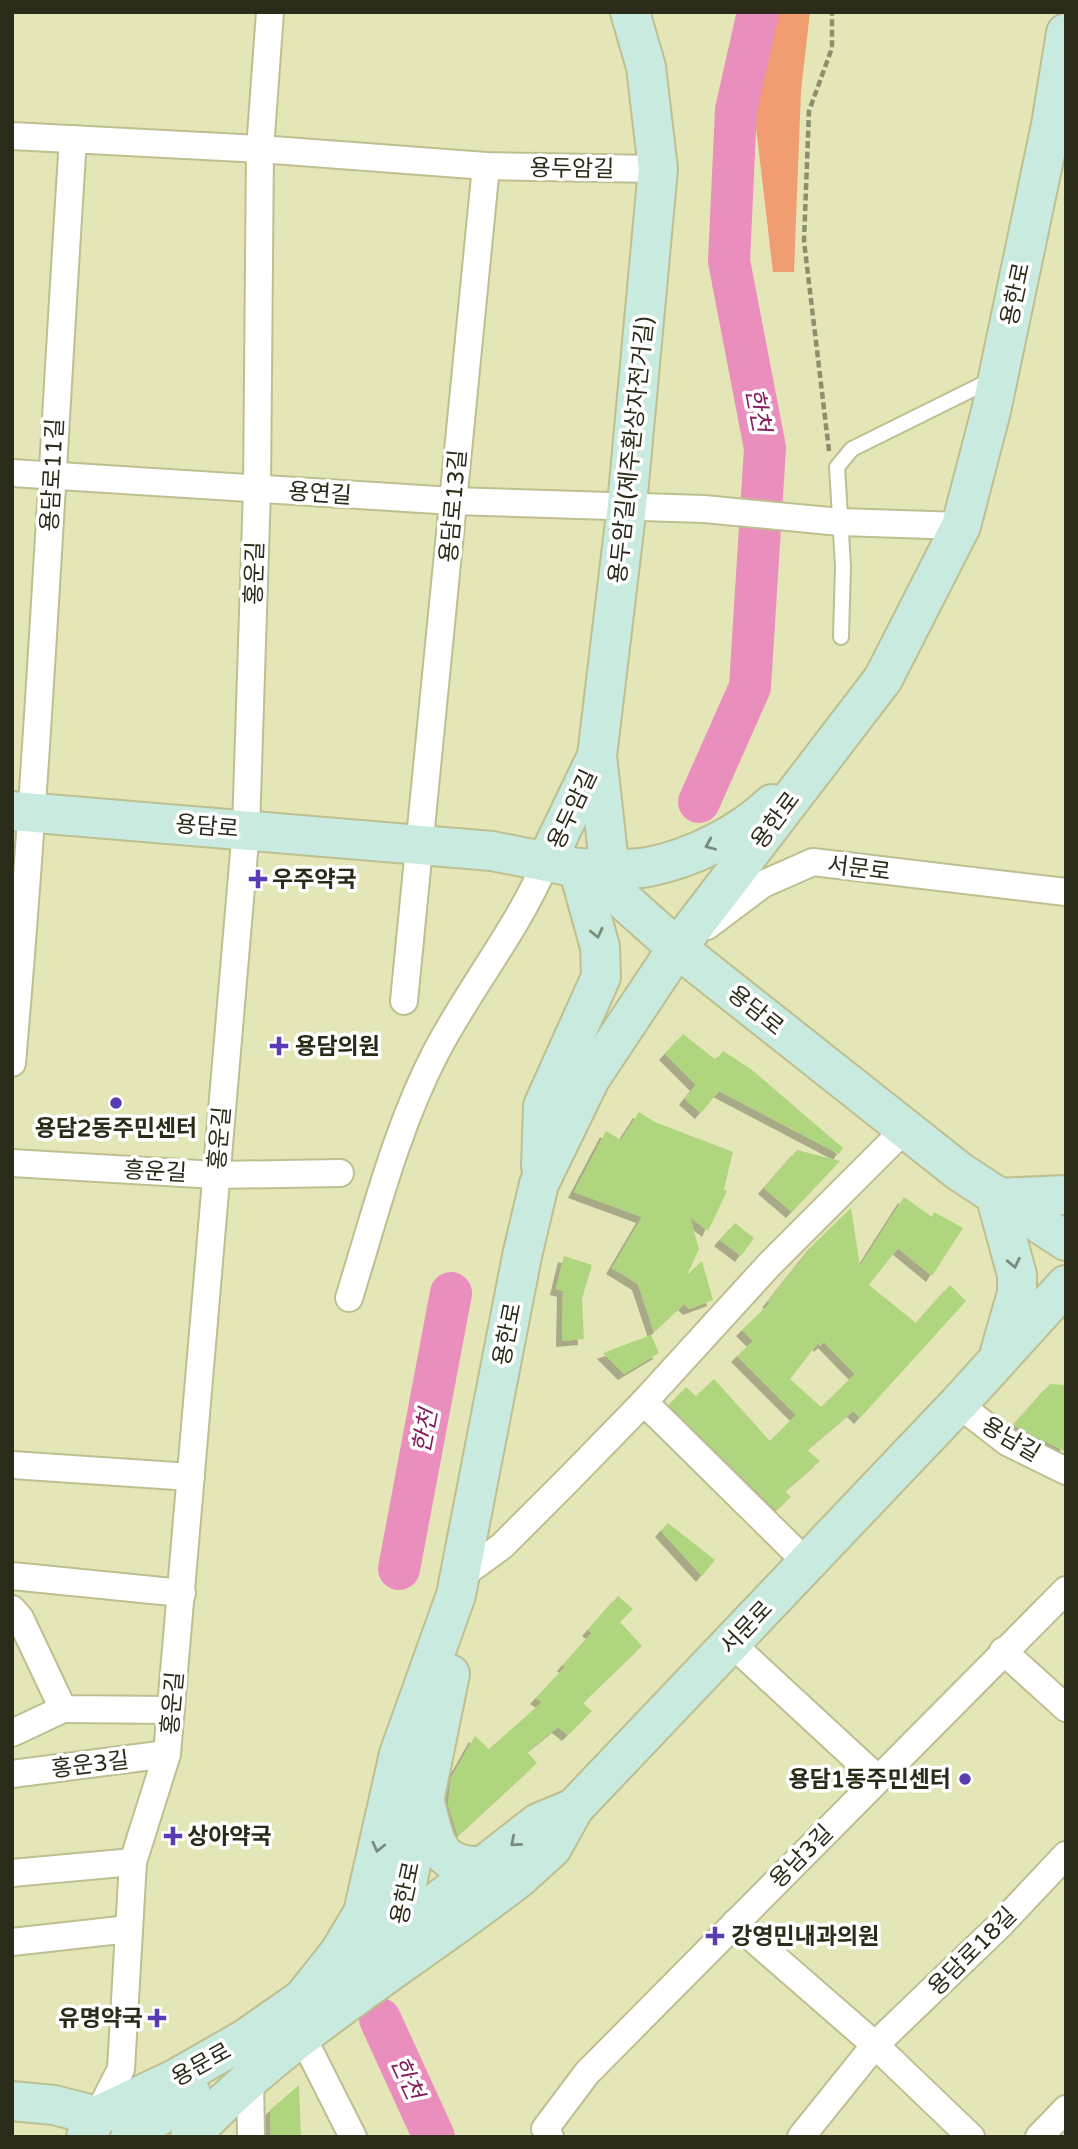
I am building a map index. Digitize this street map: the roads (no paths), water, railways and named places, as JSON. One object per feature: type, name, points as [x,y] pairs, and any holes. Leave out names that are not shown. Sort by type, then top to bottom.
[{"type":"main road","name":"용두암길(제주환상자전거길)","points":[[540,1182],[543,1106],[601,977],[600,947],[586,872],[627,505],[658,169],[646,67],[630,12]]},
{"type":"main road","name":"용한로","points":[[340,2007],[356,1981],[378,1964],[397,1933],[451,1671],[459,1585],[522,1256],[540,1182],[590,1079],[677,948],[883,679],[961,526],[1058,119],[1066,33]]},
{"type":"main road","name":"용두암길","points":[[586,872],[597,756]]},
{"type":"main road","points":[[586,872],[646,868],[679,859],[722,840],[760,816],[821,759]]},
{"type":"main road","name":"용담로","points":[[23,811],[492,851],[586,872],[905,1129],[996,1198],[1066,1241]]},
{"type":"main road","points":[[998,1360],[1017,1284],[1013,1257],[996,1198],[1066,1195]]},
{"type":"main road","name":"서문로","points":[[301,2018],[397,1933],[538,1823],[574,1808],[958,1404],[1066,1285]]},
{"type":"main road","name":"용한로","points":[[301,2018],[363,1913],[399,1754],[419,1704],[459,1585]]},
{"type":"main road","points":[[419,1704],[406,1814],[408,1819],[416,1818],[423,1803]]},
{"type":"main road","points":[[423,1803],[441,1853],[454,1863],[483,1866]]},
{"type":"main road","points":[[190,2137],[250,2078],[301,2018],[340,2007],[520,1877],[552,1848],[574,1808]]},
{"type":"main road","name":"용문로","points":[[86,2130],[245,2039],[301,2018]]},
{"type":"main road","name":"용문로","points":[[130,2137],[157,2115],[252,2055],[301,2018]]},
{"type":"main road","points":[[12,2101],[54,2105],[86,2130]]},
{"type":"street","name":"홍운길","points":[[86,2130],[121,2069],[134,1862],[167,1754],[182,1593],[246,829],[257,489],[260,149],[270,12]]},
{"type":"street","points":[[12,136],[260,149],[486,166]]},
{"type":"street","name":"용담로11길","points":[[23,811],[51,474],[74,139]]},
{"type":"street","name":"용두암길","points":[[486,166],[658,169]]},
{"type":"street","name":"용담로13길","points":[[421,846],[486,166]]},
{"type":"street","name":"용연길","points":[[12,473],[453,501],[627,505],[704,509],[840,522],[961,526]]},
{"type":"street","points":[[12,1063],[23,811]]},
{"type":"street","points":[[404,1001],[421,846]]},
{"type":"street","name":"서문로","points":[[677,948],[763,884],[813,862],[1066,892]]},
{"type":"street","points":[[349,1298],[408,1111],[438,1048],[531,896],[586,872]]},
{"type":"street","points":[[459,1585],[502,1546],[643,1402],[768,1266],[905,1129]]},
{"type":"street","name":"흥운길","points":[[12,1163],[216,1175],[340,1173]]},
{"type":"street","points":[[643,1402],[807,1563]]},
{"type":"street","name":"용남길","points":[[958,1404],[1007,1442],[1066,1471]]},
{"type":"street","points":[[12,1465],[191,1477]]},
{"type":"street","points":[[12,1576],[182,1593]]},
{"type":"street","name":"용남3길","points":[[547,2133],[587,2073],[1066,1590]]},
{"type":"street","points":[[12,1609],[20,1618],[63,1709]]},
{"type":"street","points":[[731,1643],[877,1778]]},
{"type":"street","points":[[1003,1651],[1066,1708]]},
{"type":"street","points":[[12,1733],[63,1709],[171,1710]]},
{"type":"street","name":"홍운3길","points":[[12,1774],[167,1754]]},
{"type":"street","name":"용담로18길","points":[[801,2137],[875,2045],[1000,1925],[1066,1855]]},
{"type":"street","points":[[12,1873],[134,1862]]},
{"type":"street","points":[[735,1923],[875,2045],[971,2137]]},
{"type":"street","points":[[12,1942],[129,1929]]},
{"type":"street","points":[[301,2018],[353,2137]]},
{"type":"street","points":[[250,2078],[251,2137]]},
{"type":"street","points":[[1038,2137],[1066,2109]]},
{"type":"lane","points":[[841,637],[843,566],[837,467],[852,449],[998,376]]},
{"type":"waterway","name":"한천","points":[[699,802],[750,687],[765,448],[729,261],[736,110],[758,12]]},
{"type":"waterway","name":"한천","points":[[399,1569],[451,1293]]},
{"type":"waterway","name":"한천","points":[[380,2019],[434,2137]]},
{"type":"place","name":"우주약국","points":[[258,879]]},
{"type":"place","name":"용담의원","points":[[279,1046]]},
{"type":"place","name":"용담2동주민센터","points":[[116,1103]]},
{"type":"place","name":"용담1동주민센터","points":[[965,1779]]},
{"type":"place","name":"상아약국","points":[[173,1836]]},
{"type":"place","name":"강영민내과의원","points":[[715,1936]]},
{"type":"place","name":"유명약국","points":[[157,2018]]}]
